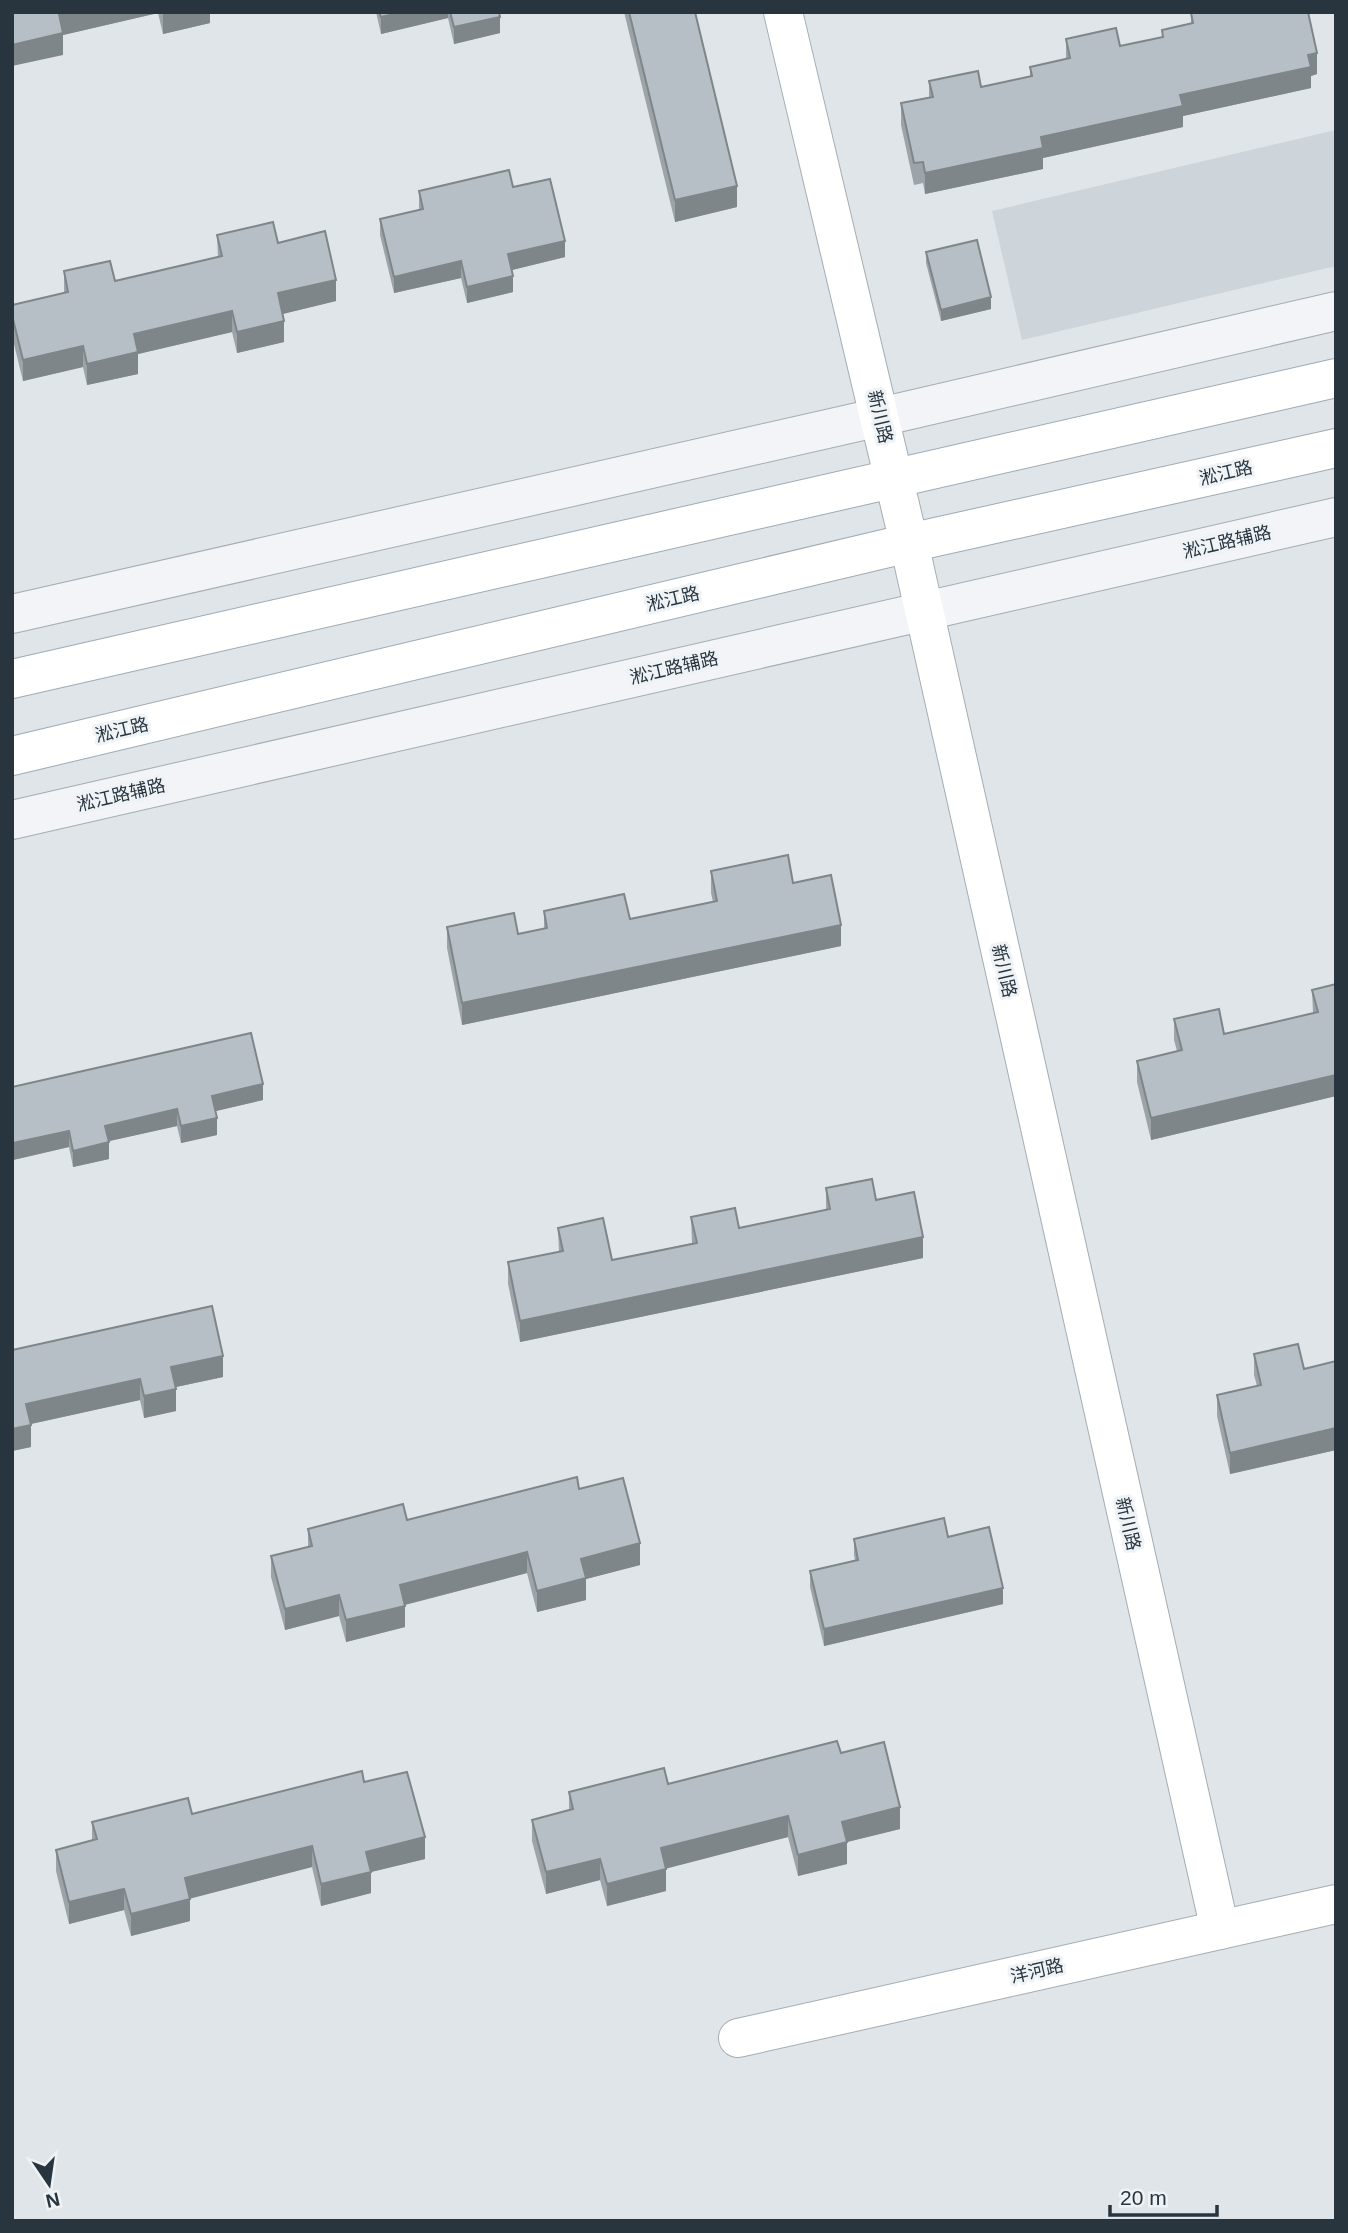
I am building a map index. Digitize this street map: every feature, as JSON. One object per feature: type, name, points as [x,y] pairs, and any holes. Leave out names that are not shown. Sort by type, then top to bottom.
[{"type":"main road","name":"新川路","points":[[783,12],[895,480],[1220,1930]]},
{"type":"main road","points":[[12,679],[1336,378]]},
{"type":"main road","name":"淞江路","points":[[12,756],[909,543],[1336,448]]},
{"type":"main road","name":"洋河路","points":[[738,2038],[1336,1904]]},
{"type":"street","points":[[12,614],[880,418],[1336,311]]},
{"type":"street","name":"淞江路辅路","points":[[12,820],[1336,517]]},
{"type":"shaded area","points":[[1336,130],[1336,266],[1022,340],[992,211]]},
{"type":"building","points":[[12,12],[68,12],[59,14],[63,33],[12,45]]},
{"type":"building","points":[[379,12],[402,12],[381,17]]},
{"type":"building","points":[[450,12],[499,12],[500,17],[454,27]]},
{"type":"building","points":[[629,12],[695,12],[737,186],[675,200]]},
{"type":"building","points":[[1308,12],[1317,53],[1308,55],[1311,67],[1180,95],[1183,106],[1041,137],[1043,148],[925,173],[923,162],[914,163],[901,103],[933,97],[929,81],[978,71],[981,87],[1032,76],[1030,67],[1070,58],[1066,39],[1116,28],[1120,46],[1163,37],[1162,30],[1193,23],[1191,13]]},
{"type":"building","points":[[509,170],[513,187],[550,179],[565,241],[508,254],[513,276],[467,287],[461,261],[394,277],[380,219],[423,209],[419,191]]},
{"type":"building","points":[[273,222],[278,243],[325,231],[336,280],[278,293],[284,321],[237,332],[232,311],[134,334],[138,352],[87,364],[83,346],[23,360],[12,305],[68,292],[64,271],[110,261],[115,281],[222,256],[217,235]]},
{"type":"building","points":[[977,240],[991,297],[941,310],[926,252]]},
{"type":"building","points":[[788,855],[793,883],[831,875],[841,925],[462,1003],[447,927],[514,913],[518,934],[547,928],[544,911],[624,894],[630,919],[717,901],[711,871]]},
{"type":"building","points":[[1336,984],[1336,1075],[1151,1118],[1137,1061],[1182,1050],[1174,1019],[1219,1009],[1224,1034],[1318,1012],[1312,990]]},
{"type":"building","points":[[251,1033],[263,1084],[212,1096],[217,1118],[181,1126],[177,1109],[105,1126],[109,1142],[73,1151],[69,1131],[13,1143],[12,1087]]},
{"type":"building","points":[[872,1179],[876,1200],[914,1192],[923,1237],[520,1321],[508,1262],[563,1251],[558,1228],[603,1218],[612,1260],[697,1243],[691,1217],[735,1208],[739,1228],[830,1209],[826,1188]]},
{"type":"building","points":[[212,1306],[223,1356],[171,1367],[176,1389],[144,1396],[140,1379],[26,1404],[31,1425],[12,1429],[12,1350]]},
{"type":"building","points":[[1298,1344],[1304,1369],[1336,1361],[1336,1428],[1230,1453],[1217,1395],[1261,1385],[1254,1354]]},
{"type":"building","points":[[577,1477],[579,1489],[623,1478],[640,1543],[581,1559],[586,1578],[537,1591],[527,1552],[400,1585],[405,1606],[346,1620],[339,1595],[285,1609],[271,1556],[312,1546],[308,1529],[403,1504],[407,1520]]},
{"type":"building","points":[[944,1518],[948,1537],[989,1527],[1003,1588],[824,1629],[810,1571],[858,1560],[854,1539]]},
{"type":"building","points":[[837,1741],[841,1753],[884,1742],[900,1807],[842,1822],[847,1842],[798,1855],[788,1816],[661,1848],[666,1869],[607,1884],[600,1859],[546,1872],[532,1820],[573,1809],[569,1792],[664,1768],[668,1784]]},
{"type":"building","points":[[362,1771],[364,1782],[407,1772],[425,1837],[366,1852],[371,1872],[321,1884],[312,1846],[185,1878],[190,1899],[131,1914],[124,1889],[69,1902],[56,1850],[97,1839],[92,1822],[188,1798],[192,1814]]}]
